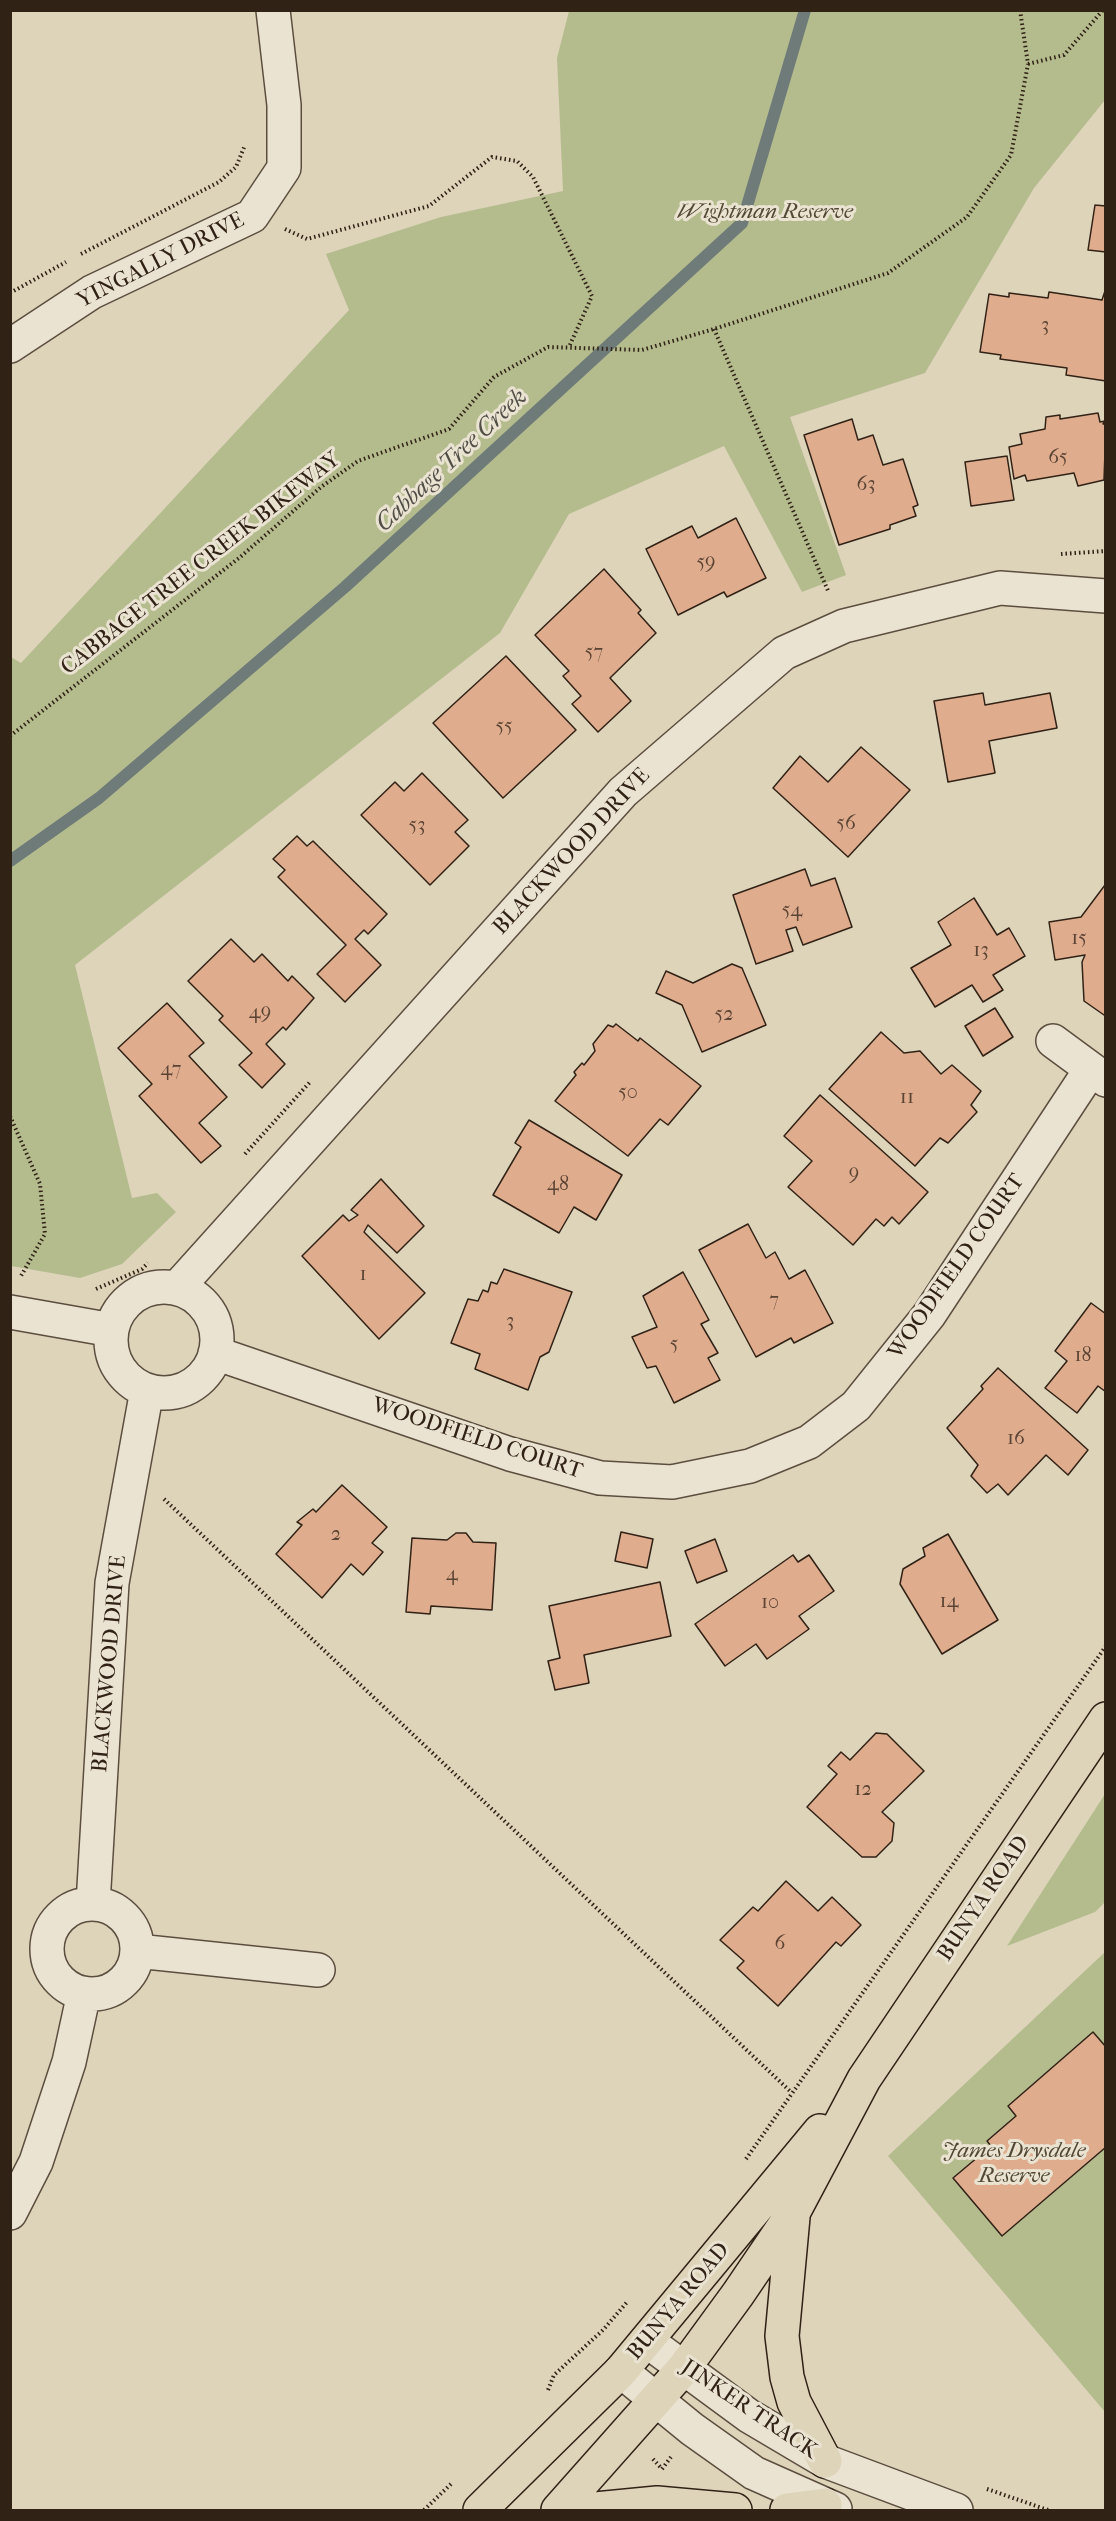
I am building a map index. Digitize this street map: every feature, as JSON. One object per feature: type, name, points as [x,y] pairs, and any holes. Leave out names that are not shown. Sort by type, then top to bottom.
[{"type":"main road","name":"BUNYA ROAD","points":[[480,2511],[621,2371],[648,2341],[864,2079],[1106,1719]]},
{"type":"main road","name":"BUNYA ROAD","points":[[558,2511],[684,2368],[793,2212],[864,2079]]},
{"type":"main road","points":[[793,2212],[783,2309],[784,2354],[794,2402],[825,2461]]},
{"type":"main road","points":[[585,2511],[657,2503],[735,2511]]},
{"type":"main road","points":[[787,2511],[832,2508]]},
{"type":"street","name":"YINGALLY DRIVE","points":[[10,346],[92,292],[252,216],[284,168],[284,105],[273,10]]},
{"type":"street","name":"BLACKWOOD DRIVE","points":[[177,1288],[264,1194],[623,792],[784,653],[844,626],[999,588],[1106,596]]},
{"type":"street","points":[[1053,1041],[1098,1075]]},
{"type":"street","name":"WOODFIELD COURT","points":[[215,1353],[510,1454],[600,1478],[672,1482],[750,1466],[809,1442],[856,1406],[929,1315],[1098,1075]]},
{"type":"street","points":[[160,1287],[177,1288],[192,1295],[205,1305],[213,1320],[217,1336],[215,1353],[208,1369],[189,1386],[164,1393],[147,1390],[134,1383],[116,1361],[111,1348],[112,1330],[118,1314],[129,1300],[143,1291],[160,1287]]},
{"type":"street","points":[[14,1297],[112,1330]]},
{"type":"street","name":"BLACKWOOD DRIVE","points":[[93,1904],[112,1583],[147,1390]]},
{"type":"street","points":[[93,1904],[107,1907],[120,1914],[129,1924],[135,1937],[137,1952],[126,1978],[115,1988],[101,1993],[84,1993],[73,1990],[60,1981],[51,1969],[46,1954],[48,1939],[54,1925],[64,1914],[78,1906],[93,1904]]},
{"type":"street","points":[[137,1952],[318,1970]]},
{"type":"street","points":[[10,2213],[36,2162],[62,2084],[84,1993]]},
{"type":"street","name":"JINKER TRACK","points":[[648,2341],[749,2416],[825,2461],[956,2511]]},
{"type":"street","name":"JINKER TRACK","points":[[621,2371],[754,2473],[832,2508]]},
{"type":"path","name":"CABBAGE TREE CREEK BIKEWAY","points":[[10,736],[239,558],[321,488],[358,461],[448,429],[494,377],[548,347],[642,350],[714,329],[888,273],[967,217],[1011,155],[1028,64],[1020,10]]},
{"type":"path","points":[[1028,64],[1064,55],[1103,10]]},
{"type":"path","points":[[10,293],[219,182],[236,167],[247,140]]},
{"type":"path","points":[[252,216],[308,239],[429,206],[492,157],[517,160],[532,177],[592,296],[569,347]]},
{"type":"path","points":[[714,329],[830,597]]},
{"type":"path","points":[[10,1116],[40,1184],[45,1234],[14,1297]]},
{"type":"path","points":[[133,1469],[791,2092]]},
{"type":"path","points":[[741,2167],[791,2092],[1106,1646]]},
{"type":"path","points":[[542,2397],[554,2375],[603,2330],[632,2296]]},
{"type":"path","points":[[650,2456],[662,2469],[673,2454]]},
{"type":"path","points":[[424,2511],[458,2478]]},
{"type":"path","points":[[978,2486],[1048,2511]]},
{"type":"green space","name":"Wightman Reserve","points":[[569,11],[1105,11],[1105,100],[1034,188],[925,373],[790,417],[846,575],[802,592],[724,446],[569,514],[500,633],[75,965],[132,1198],[157,1193],[176,1212],[122,1264],[80,1278],[11,1266],[11,657],[21,663],[349,310],[326,254],[441,217],[563,191],[557,58]]},
{"type":"green space","points":[[1105,1794],[1105,1902],[1095,1912],[1007,1946]]},
{"type":"green space","name":"James Drysdale Reserve","points":[[1105,1952],[1105,2412],[888,2156]]},
{"type":"building","points":[[1095,205],[1106,206],[1106,252],[1088,250]]},
{"type":"building","points":[[1106,288],[1106,381],[1066,375],[1067,368],[1000,359],[1001,355],[980,352],[989,294],[1009,297],[1009,293],[1048,298],[1049,292],[1102,300]]},
{"type":"building","points":[[1098,413],[1100,422],[1105,421],[1103,424],[1106,424],[1104,480],[1078,486],[1074,473],[1027,481],[1025,475],[1014,479],[1009,447],[1022,444],[1020,434],[1045,429],[1046,417],[1060,415],[1060,419]]},
{"type":"building","points":[[852,419],[858,440],[873,435],[883,465],[903,459],[918,505],[913,507],[916,516],[890,525],[890,529],[839,545],[804,435]]},
{"type":"building","points":[[1007,456],[1014,500],[971,506],[965,462]]},
{"type":"building","points":[[736,518],[766,578],[727,597],[724,592],[678,615],[646,549],[692,526],[698,538]]},
{"type":"building","points":[[604,569],[641,610],[638,613],[656,633],[610,678],[631,701],[598,732],[572,704],[581,696],[563,676],[569,671],[535,635]]},
{"type":"building","points":[[506,656],[576,730],[503,798],[433,723]]},
{"type":"building","points":[[983,693],[985,705],[1050,693],[1057,728],[989,741],[995,773],[948,782],[934,701]]},
{"type":"building","points":[[861,747],[910,790],[848,857],[773,788],[800,756],[828,782]]},
{"type":"building","points":[[422,773],[468,820],[455,832],[469,846],[430,885],[361,815],[395,782],[404,791]]},
{"type":"building","points":[[297,836],[307,846],[313,841],[387,914],[368,934],[364,930],[355,939],[381,965],[345,1002],[317,974],[346,945],[278,877],[285,870],[273,859]]},
{"type":"building","points":[[805,869],[811,886],[835,878],[852,927],[803,945],[796,927],[786,930],[793,951],[756,964],[733,895]]},
{"type":"building","points":[[1105,885],[1106,1014],[1104,1015],[1084,1001],[1082,962],[1085,955],[1055,960],[1049,922],[1081,917]]},
{"type":"building","points":[[974,898],[997,935],[1009,928],[1025,956],[993,975],[1003,990],[983,1002],[972,985],[935,1007],[911,968],[951,945],[938,922]]},
{"type":"building","points":[[231,939],[254,962],[262,954],[288,981],[292,976],[314,998],[286,1030],[283,1027],[266,1044],[285,1064],[262,1088],[239,1065],[252,1053],[219,1020],[223,1016],[188,981]]},
{"type":"building","points":[[732,964],[742,968],[766,1025],[702,1052],[682,1005],[656,993],[666,971],[693,983]]},
{"type":"building","points":[[167,1003],[204,1043],[189,1056],[227,1097],[199,1123],[221,1146],[201,1163],[139,1096],[152,1084],[118,1048]]},
{"type":"building","points":[[995,1008],[1013,1037],[983,1056],[965,1026]]},
{"type":"building","points":[[616,1024],[638,1041],[640,1038],[701,1086],[668,1125],[660,1119],[628,1156],[555,1101],[576,1075],[574,1072],[582,1063],[584,1065],[595,1051],[593,1044],[608,1025],[613,1027]]},
{"type":"building","points":[[881,1032],[904,1053],[920,1051],[941,1074],[952,1065],[981,1091],[971,1105],[977,1112],[948,1143],[940,1138],[915,1166],[829,1089]]},
{"type":"building","points":[[820,1095],[928,1192],[899,1224],[892,1217],[884,1226],[876,1219],[853,1245],[788,1187],[812,1161],[784,1136]]},
{"type":"building","points":[[529,1120],[622,1175],[596,1220],[574,1207],[559,1233],[493,1195],[521,1147],[515,1143]]},
{"type":"building","points":[[381,1179],[424,1226],[397,1253],[368,1225],[364,1232],[425,1293],[379,1339],[302,1256],[343,1215],[349,1221],[358,1215],[351,1210]]},
{"type":"building","points":[[748,1224],[766,1258],[775,1252],[789,1279],[805,1270],[833,1323],[794,1343],[791,1338],[756,1357],[699,1250]]},
{"type":"building","points":[[504,1269],[572,1292],[549,1352],[540,1357],[528,1390],[475,1369],[480,1354],[451,1343],[468,1299],[478,1301],[483,1290],[488,1292],[491,1282],[497,1284]]},
{"type":"building","points":[[683,1272],[709,1320],[701,1324],[718,1353],[708,1358],[720,1380],[674,1403],[656,1366],[647,1368],[632,1337],[657,1327],[643,1296]]},
{"type":"building","points":[[1091,1303],[1106,1314],[1106,1392],[1098,1386],[1077,1413],[1045,1388],[1067,1361],[1055,1351]]},
{"type":"building","points":[[998,1368],[1088,1450],[1068,1475],[1046,1455],[1008,1495],[998,1484],[987,1493],[971,1476],[978,1465],[947,1428],[983,1389],[981,1386]]},
{"type":"building","points":[[342,1485],[387,1527],[372,1543],[383,1552],[363,1575],[351,1564],[322,1598],[276,1554],[302,1525],[297,1522],[313,1509],[316,1512]]},
{"type":"building","points":[[621,1532],[653,1539],[647,1568],[615,1561]]},
{"type":"building","points":[[456,1533],[466,1533],[473,1542],[496,1543],[492,1610],[431,1606],[430,1614],[406,1612],[412,1538],[447,1540]]},
{"type":"building","points":[[948,1534],[998,1620],[942,1654],[900,1584],[903,1569],[925,1556],[923,1548]]},
{"type":"building","points":[[715,1539],[727,1571],[697,1583],[685,1551]]},
{"type":"building","points":[[793,1555],[798,1562],[809,1555],[834,1591],[799,1616],[809,1629],[767,1659],[756,1644],[725,1666],[695,1624]]},
{"type":"building","points":[[660,1582],[671,1636],[584,1655],[589,1683],[555,1690],[548,1661],[560,1658],[549,1606]]},
{"type":"building","points":[[876,1733],[887,1734],[924,1771],[882,1812],[894,1823],[892,1841],[876,1857],[862,1857],[807,1807],[837,1774],[828,1766],[841,1752],[850,1760]]},
{"type":"building","points":[[786,1881],[818,1911],[832,1897],[861,1925],[841,1946],[836,1942],[778,2006],[737,1968],[744,1961],[720,1940],[753,1907],[758,1911]]},
{"type":"building","points":[[1093,2032],[1106,2047],[1106,2147],[1002,2236],[953,2178],[991,2146],[987,2141],[1016,2116],[1008,2106]]},
{"type":"waterway","name":"Cabbage Tree Creek","points":[[10,861],[99,798],[345,587],[742,223],[805,10]]}]
